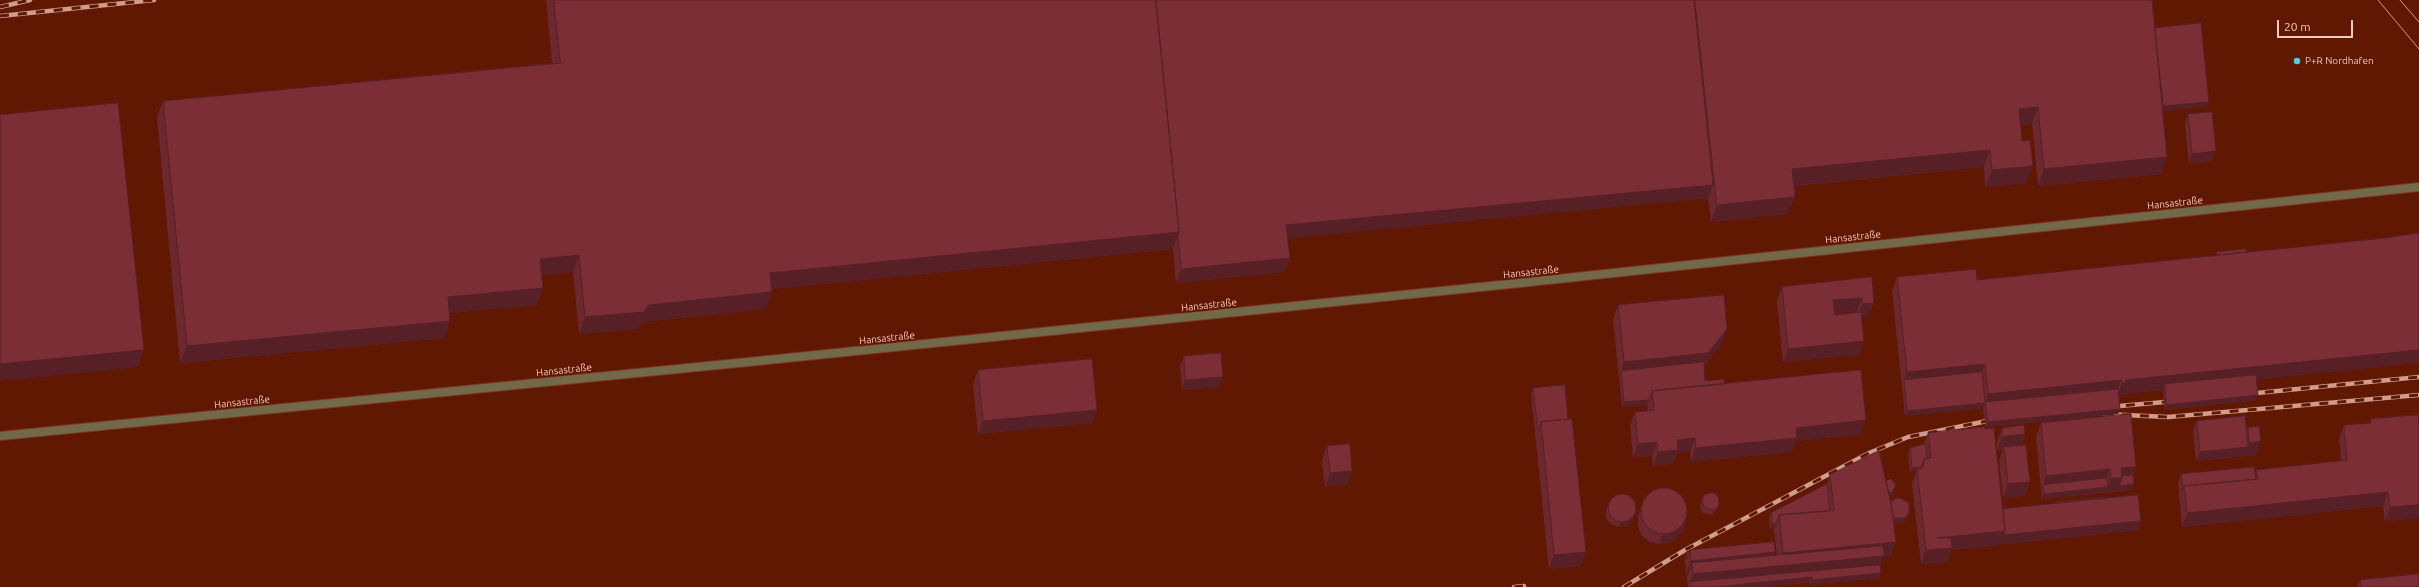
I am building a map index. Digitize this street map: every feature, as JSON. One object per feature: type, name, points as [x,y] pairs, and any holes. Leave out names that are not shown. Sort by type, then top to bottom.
[{"type":"street","name":"Hansastraße","points":[[0,436],[1512,284],[2419,187]]},
{"type":"building","points":[[554,0],[1156,0],[1179,232],[770,273],[772,292],[649,305],[644,312],[585,317],[579,255],[540,259],[543,288],[448,297],[450,321],[187,346],[163,101],[560,63]]},
{"type":"building","points":[[1156,0],[1694,0],[1713,185],[1286,225],[1290,258],[1181,269],[1178,236],[1179,232]]},
{"type":"building","points":[[1695,0],[2152,0],[2167,157],[2044,169],[2038,107],[2019,109],[2022,141],[2030,140],[2033,166],[1992,170],[1990,150],[1792,169],[1795,197],[1717,205]]},
{"type":"building","points":[[2201,23],[2209,102],[2163,106],[2155,28]]},
{"type":"building","points":[[118,103],[144,350],[0,364],[0,115]]},
{"type":"building","points":[[2212,112],[2216,151],[2192,154],[2188,114]]},
{"type":"building","points":[[2419,233],[2419,350],[2126,380],[2126,383],[2122,383],[2121,380],[1988,394],[1985,364],[1907,372],[1897,277],[1976,269],[1977,280],[2385,238]]},
{"type":"building","points":[[2246,249],[2246,252],[2217,255],[2217,252]]},
{"type":"building","points":[[1872,277],[1874,303],[1862,304],[1862,298],[1833,300],[1835,315],[1861,312],[1864,341],[1788,349],[1782,287]]},
{"type":"building","points":[[1724,295],[1727,329],[1708,353],[1624,362],[1618,305]]},
{"type":"building","points":[[1221,353],[1223,377],[1185,380],[1184,356]]},
{"type":"building","points":[[1092,359],[1097,410],[983,421],[978,370]]},
{"type":"building","points":[[1704,362],[1705,381],[1724,379],[1724,384],[1652,391],[1649,400],[1624,402],[1621,371]]},
{"type":"building","points":[[1861,370],[1866,420],[1796,428],[1797,438],[1696,448],[1695,438],[1677,440],[1678,450],[1658,452],[1657,442],[1638,444],[1635,412],[1654,410],[1652,391]]},
{"type":"building","points":[[1982,372],[1985,402],[2118,389],[2120,409],[1988,422],[1985,403],[1907,411],[1904,380]]},
{"type":"building","points":[[2256,375],[2258,395],[2166,405],[2165,384]]},
{"type":"building","points":[[1565,385],[1568,419],[1541,422],[1538,431],[1533,388]]},
{"type":"building","points":[[2131,414],[2136,467],[2121,468],[2122,478],[2111,478],[2110,469],[2046,476],[2041,423]]},
{"type":"building","points":[[2418,415],[2419,505],[2390,507],[2388,492],[2187,513],[2184,486],[2258,479],[2256,470],[2347,460],[2344,425],[2371,423],[2371,419]]},
{"type":"building","points":[[2245,416],[2248,447],[2200,452],[2197,421]]},
{"type":"building","points":[[1572,419],[1586,552],[1554,555],[1541,422]]},
{"type":"building","points":[[2024,425],[2025,434],[2002,437],[2002,428]]},
{"type":"building","points":[[2259,426],[2261,441],[2249,443],[2248,428]]},
{"type":"building","points":[[1985,427],[1985,429],[1994,428],[2005,531],[1937,538],[1951,538],[1952,548],[1926,550],[1917,469],[1923,468],[1924,459],[1931,458],[1928,433]]},
{"type":"building","points":[[1350,444],[1352,471],[1330,473],[1327,446]]},
{"type":"building","points":[[1926,444],[1927,459],[1924,459],[1921,467],[1912,468],[1910,448]]},
{"type":"building","points":[[2026,445],[2030,482],[2008,484],[2004,447]]},
{"type":"building","points":[[1879,451],[1891,504],[1896,542],[1783,553],[1779,515],[1834,510],[1830,475]]},
{"type":"building","points":[[2254,467],[2256,479],[2184,486],[2183,490],[2181,474]]},
{"type":"building","points":[[2133,475],[2134,484],[2119,486],[2122,476]]},
{"type":"building","points":[[2107,478],[2108,487],[2044,494],[2043,485]]},
{"type":"building","points":[[1891,479],[1896,485],[1892,492],[1889,493],[1886,481]]},
{"type":"building","points":[[1827,484],[1830,511],[1779,515],[1776,524],[1772,524],[1771,513]]},
{"type":"building","points":[[1659,488],[1669,488],[1677,492],[1683,498],[1687,506],[1687,516],[1683,524],[1677,530],[1669,534],[1659,534],[1651,530],[1645,524],[1641,516],[1641,506],[1645,498],[1651,492]]},
{"type":"building","points":[[1715,493],[1719,498],[1718,507],[1714,510],[1704,507],[1702,501],[1704,495]]},
{"type":"building","points":[[1622,494],[1632,498],[1636,508],[1632,518],[1622,522],[1612,518],[1608,508],[1612,498]]},
{"type":"building","points":[[2138,495],[2141,521],[2004,535],[2003,509]]},
{"type":"building","points":[[1900,498],[1909,503],[1909,513],[1905,518],[1895,518],[1893,516],[1891,502],[1894,499]]},
{"type":"building","points":[[2105,498],[2056,503],[2056,502]]},
{"type":"building","points":[[1774,542],[1775,552],[1691,561],[1690,550]]},
{"type":"building","points":[[1883,546],[1884,556],[1693,574],[1692,563]]},
{"type":"building","points":[[1690,551],[1687,559],[1687,552]]},
{"type":"building","points":[[1880,565],[1881,573],[1812,580],[1812,577],[1717,587],[1690,587],[1690,582]]},
{"type":"building","points":[[2419,574],[2419,587],[2361,587],[2360,580]]},
{"type":"tram line","points":[[2378,0],[2419,49]]},
{"type":"tram line","points":[[2400,0],[2419,22]]},
{"type":"railway","points":[[0,7],[30,0]]},
{"type":"railway","points":[[0,16],[154,0]]},
{"type":"railway","points":[[2247,394],[2419,377]]},
{"type":"railway","points":[[2104,414],[2168,417],[2419,395]]},
{"type":"railway","points":[[2108,407],[2176,401]]},
{"type":"railway","points":[[1624,587],[1685,550],[1869,453],[1908,437],[1997,419]]},
{"type":"railway","points":[[1514,587],[1524,586]]},
{"type":"place","name":"P+R Nordhafen","points":[[2297,61]]}]
